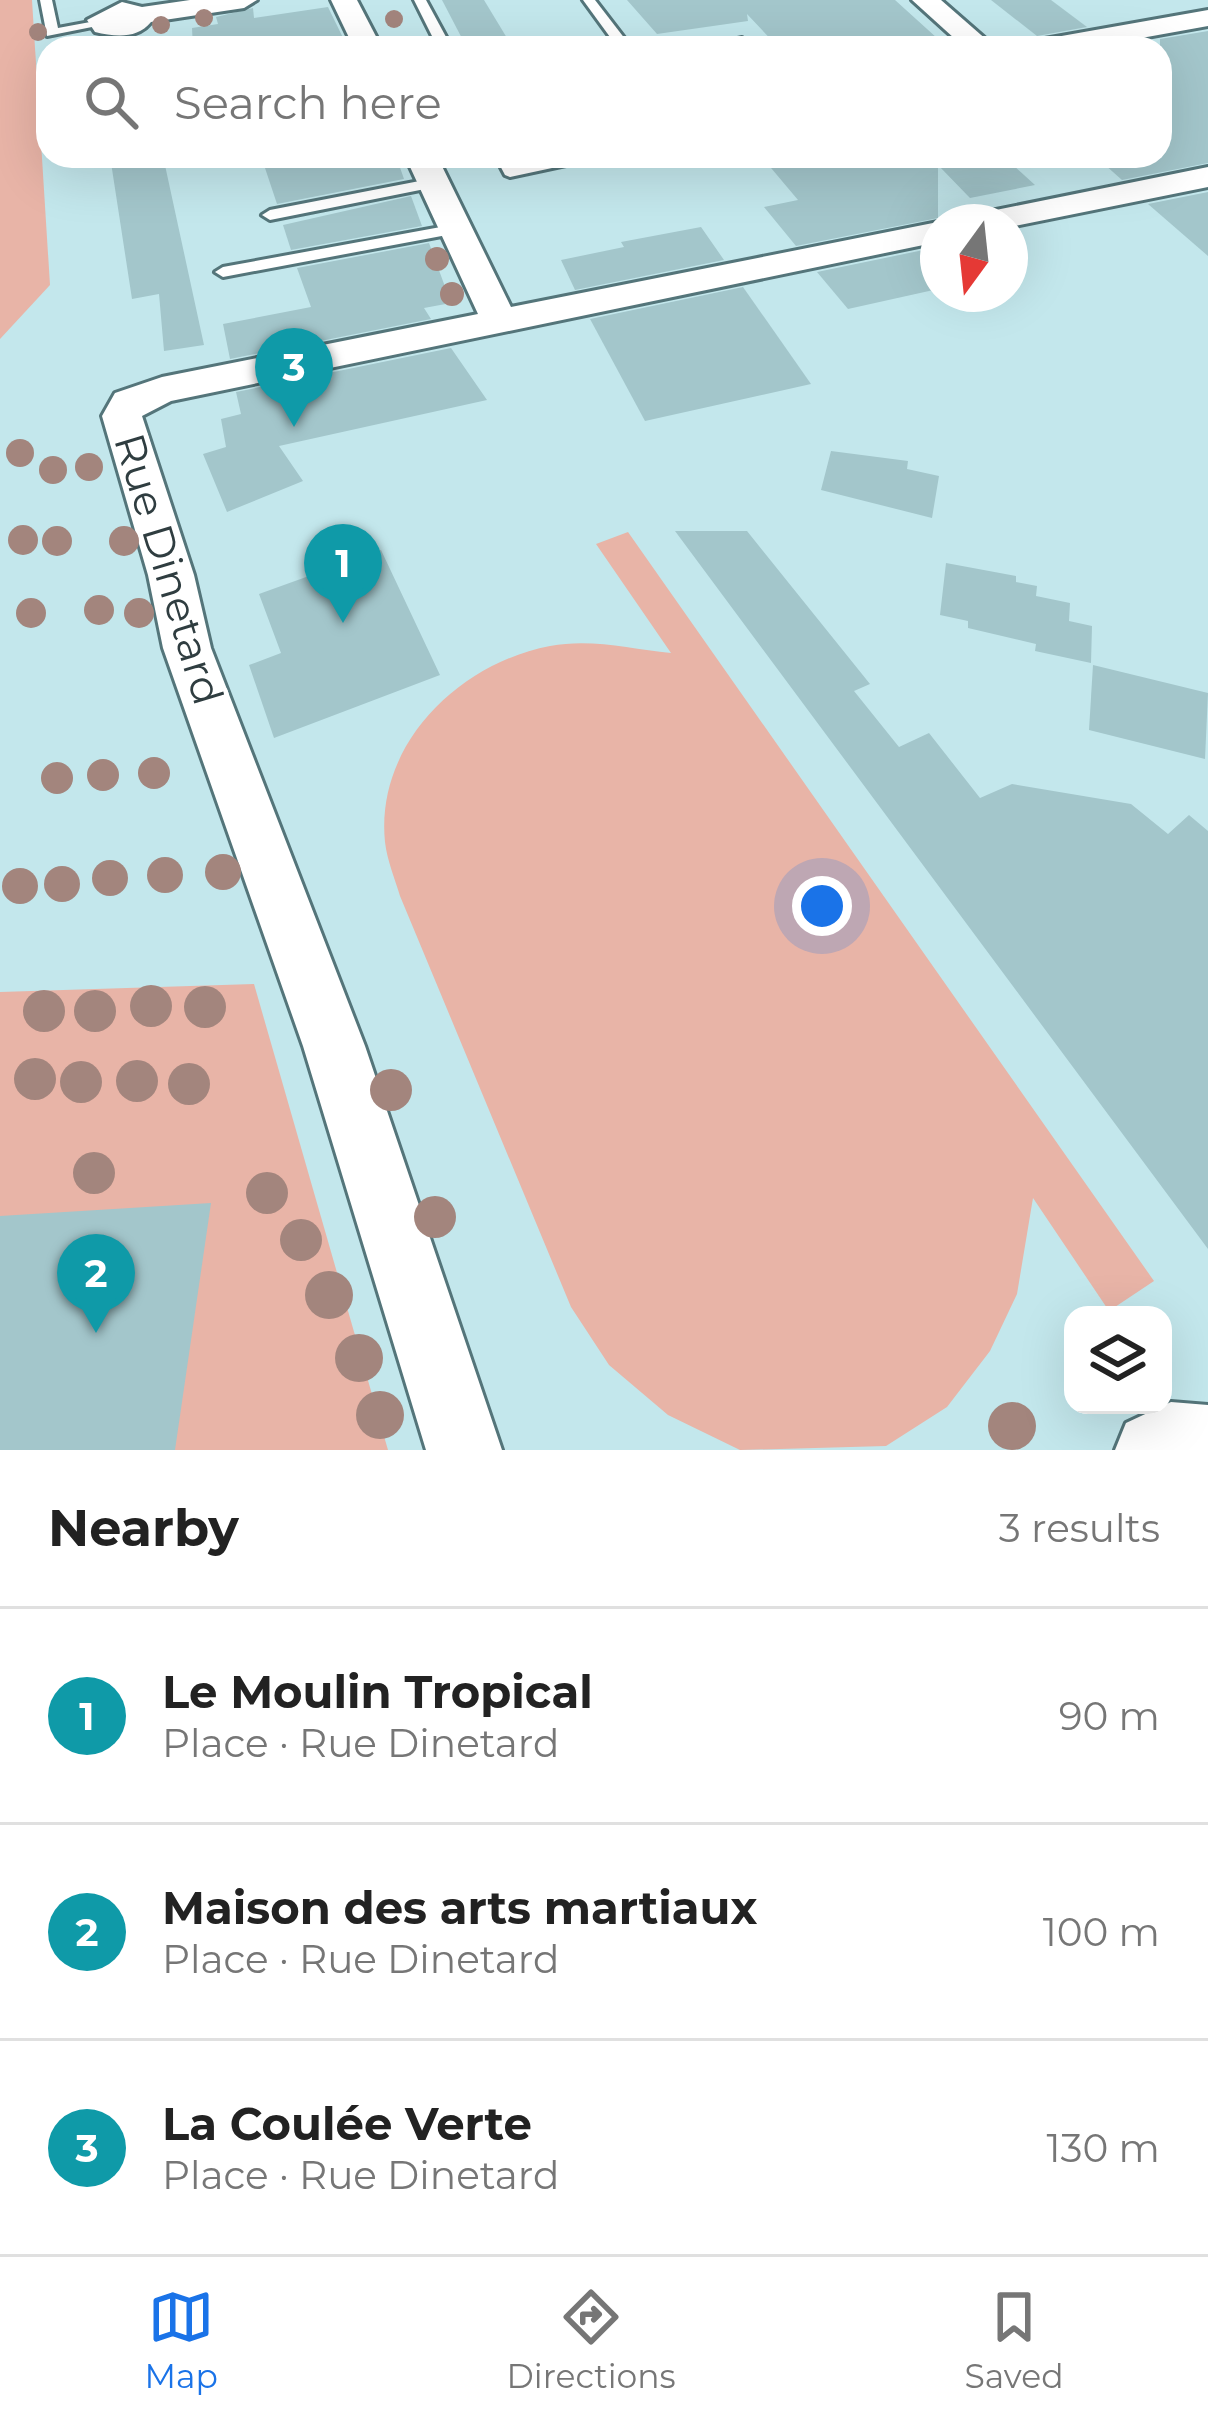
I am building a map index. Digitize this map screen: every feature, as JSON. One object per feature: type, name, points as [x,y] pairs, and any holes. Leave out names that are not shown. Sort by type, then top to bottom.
[{"type":"street","points":[[101,24],[126,27],[142,15],[244,0]]},
{"type":"street","points":[[344,0],[362,36]]},
{"type":"street","points":[[925,0],[968,36]]},
{"type":"street","points":[[1142,0],[1176,24]]},
{"type":"street","points":[[1108,36],[1208,18]]},
{"type":"street","points":[[428,170],[500,322]]},
{"type":"street","points":[[1028,213],[1208,176]]},
{"type":"street","name":"Rue Dinetard","points":[[464,1450],[334,1046],[188,648],[122,416],[129,403],[162,390],[920,236]]},
{"type":"street","points":[[1153,1450],[1171,1440],[1208,1443]]},
{"type":"lane","points":[[46,0],[52,33],[101,24]]},
{"type":"lane","points":[[420,0],[439,36]]},
{"type":"lane","points":[[589,0],[616,36]]},
{"type":"lane","points":[[270,215],[428,170]]},
{"type":"lane","points":[[223,272],[457,229]]},
{"type":"shaded area","points":[[0,0],[32,0],[36,168],[43,168],[50,285],[0,339]]},
{"type":"shaded area","points":[[628,532],[1154,1281],[1116,1306],[1106,1306],[1033,1198],[1017,1294],[990,1351],[947,1407],[886,1446],[740,1450],[668,1415],[609,1365],[571,1307],[389,863],[386,806],[394,772],[409,741],[456,690],[517,655],[550,646],[596,644],[671,653],[596,544]]},
{"type":"shaded area","points":[[254,984],[388,1450],[0,1450],[0,992]]},
{"type":"building","points":[[442,0],[484,0],[506,36],[461,36]]},
{"type":"building","points":[[627,0],[895,0],[935,36],[768,36],[747,14],[748,21],[657,34]]},
{"type":"building","points":[[991,0],[1051,0],[1087,27],[1037,36]]},
{"type":"building","points":[[328,7],[342,36],[192,36],[192,28],[218,24],[216,17],[253,8],[254,18]]},
{"type":"building","points":[[1208,31],[1208,163],[1122,180],[1108,168],[1172,168],[1172,37]]},
{"type":"building","points":[[112,168],[166,168],[204,345],[164,351],[159,294],[132,299]]},
{"type":"building","points":[[265,168],[400,168],[404,179],[277,204]]},
{"type":"building","points":[[771,168],[938,168],[938,204],[920,204],[920,222],[796,246],[764,207],[798,200]]},
{"type":"building","points":[[941,168],[1016,168],[1035,185],[970,198]]},
{"type":"building","points":[[1208,192],[1208,256],[1148,204]]},
{"type":"building","points":[[411,196],[422,226],[291,250],[283,225]]},
{"type":"building","points":[[701,227],[724,260],[575,290],[561,260],[624,247],[621,242]]},
{"type":"building","points":[[429,243],[451,303],[424,308],[431,319],[230,359],[223,324],[311,307],[297,268]]},
{"type":"building","points":[[920,251],[920,293],[848,309],[817,272]]},
{"type":"building","points":[[743,287],[811,384],[645,421],[590,319]]},
{"type":"building","points":[[451,348],[487,400],[279,446],[303,481],[227,512],[203,454],[226,447],[221,419],[241,414],[236,392]]},
{"type":"building","points":[[831,451],[908,461],[907,469],[939,476],[932,518],[821,490]]},
{"type":"building","points":[[675,531],[747,531],[870,684],[854,691],[899,747],[929,733],[980,798],[1012,784],[1131,804],[1168,834],[1189,815],[1208,831],[1208,1249]]},
{"type":"building","points":[[381,550],[440,675],[274,738],[249,665],[281,653],[259,594]]},
{"type":"building","points":[[946,563],[1016,576],[1016,582],[1037,586],[1036,596],[1070,603],[1069,621],[1092,626],[1091,663],[1035,651],[1036,644],[968,628],[968,621],[940,615]]},
{"type":"building","points":[[1093,665],[1208,693],[1205,759],[1089,730]]},
{"type":"building","points":[[211,1203],[175,1450],[0,1450],[0,1216]]},
{"type":"place","name":"La Coulée Verte","points":[[294,427]]},
{"type":"place","name":"Le Moulin Tropical","points":[[343,623]]},
{"type":"place","name":"Maison des arts martiaux","points":[[96,1333]]}]
